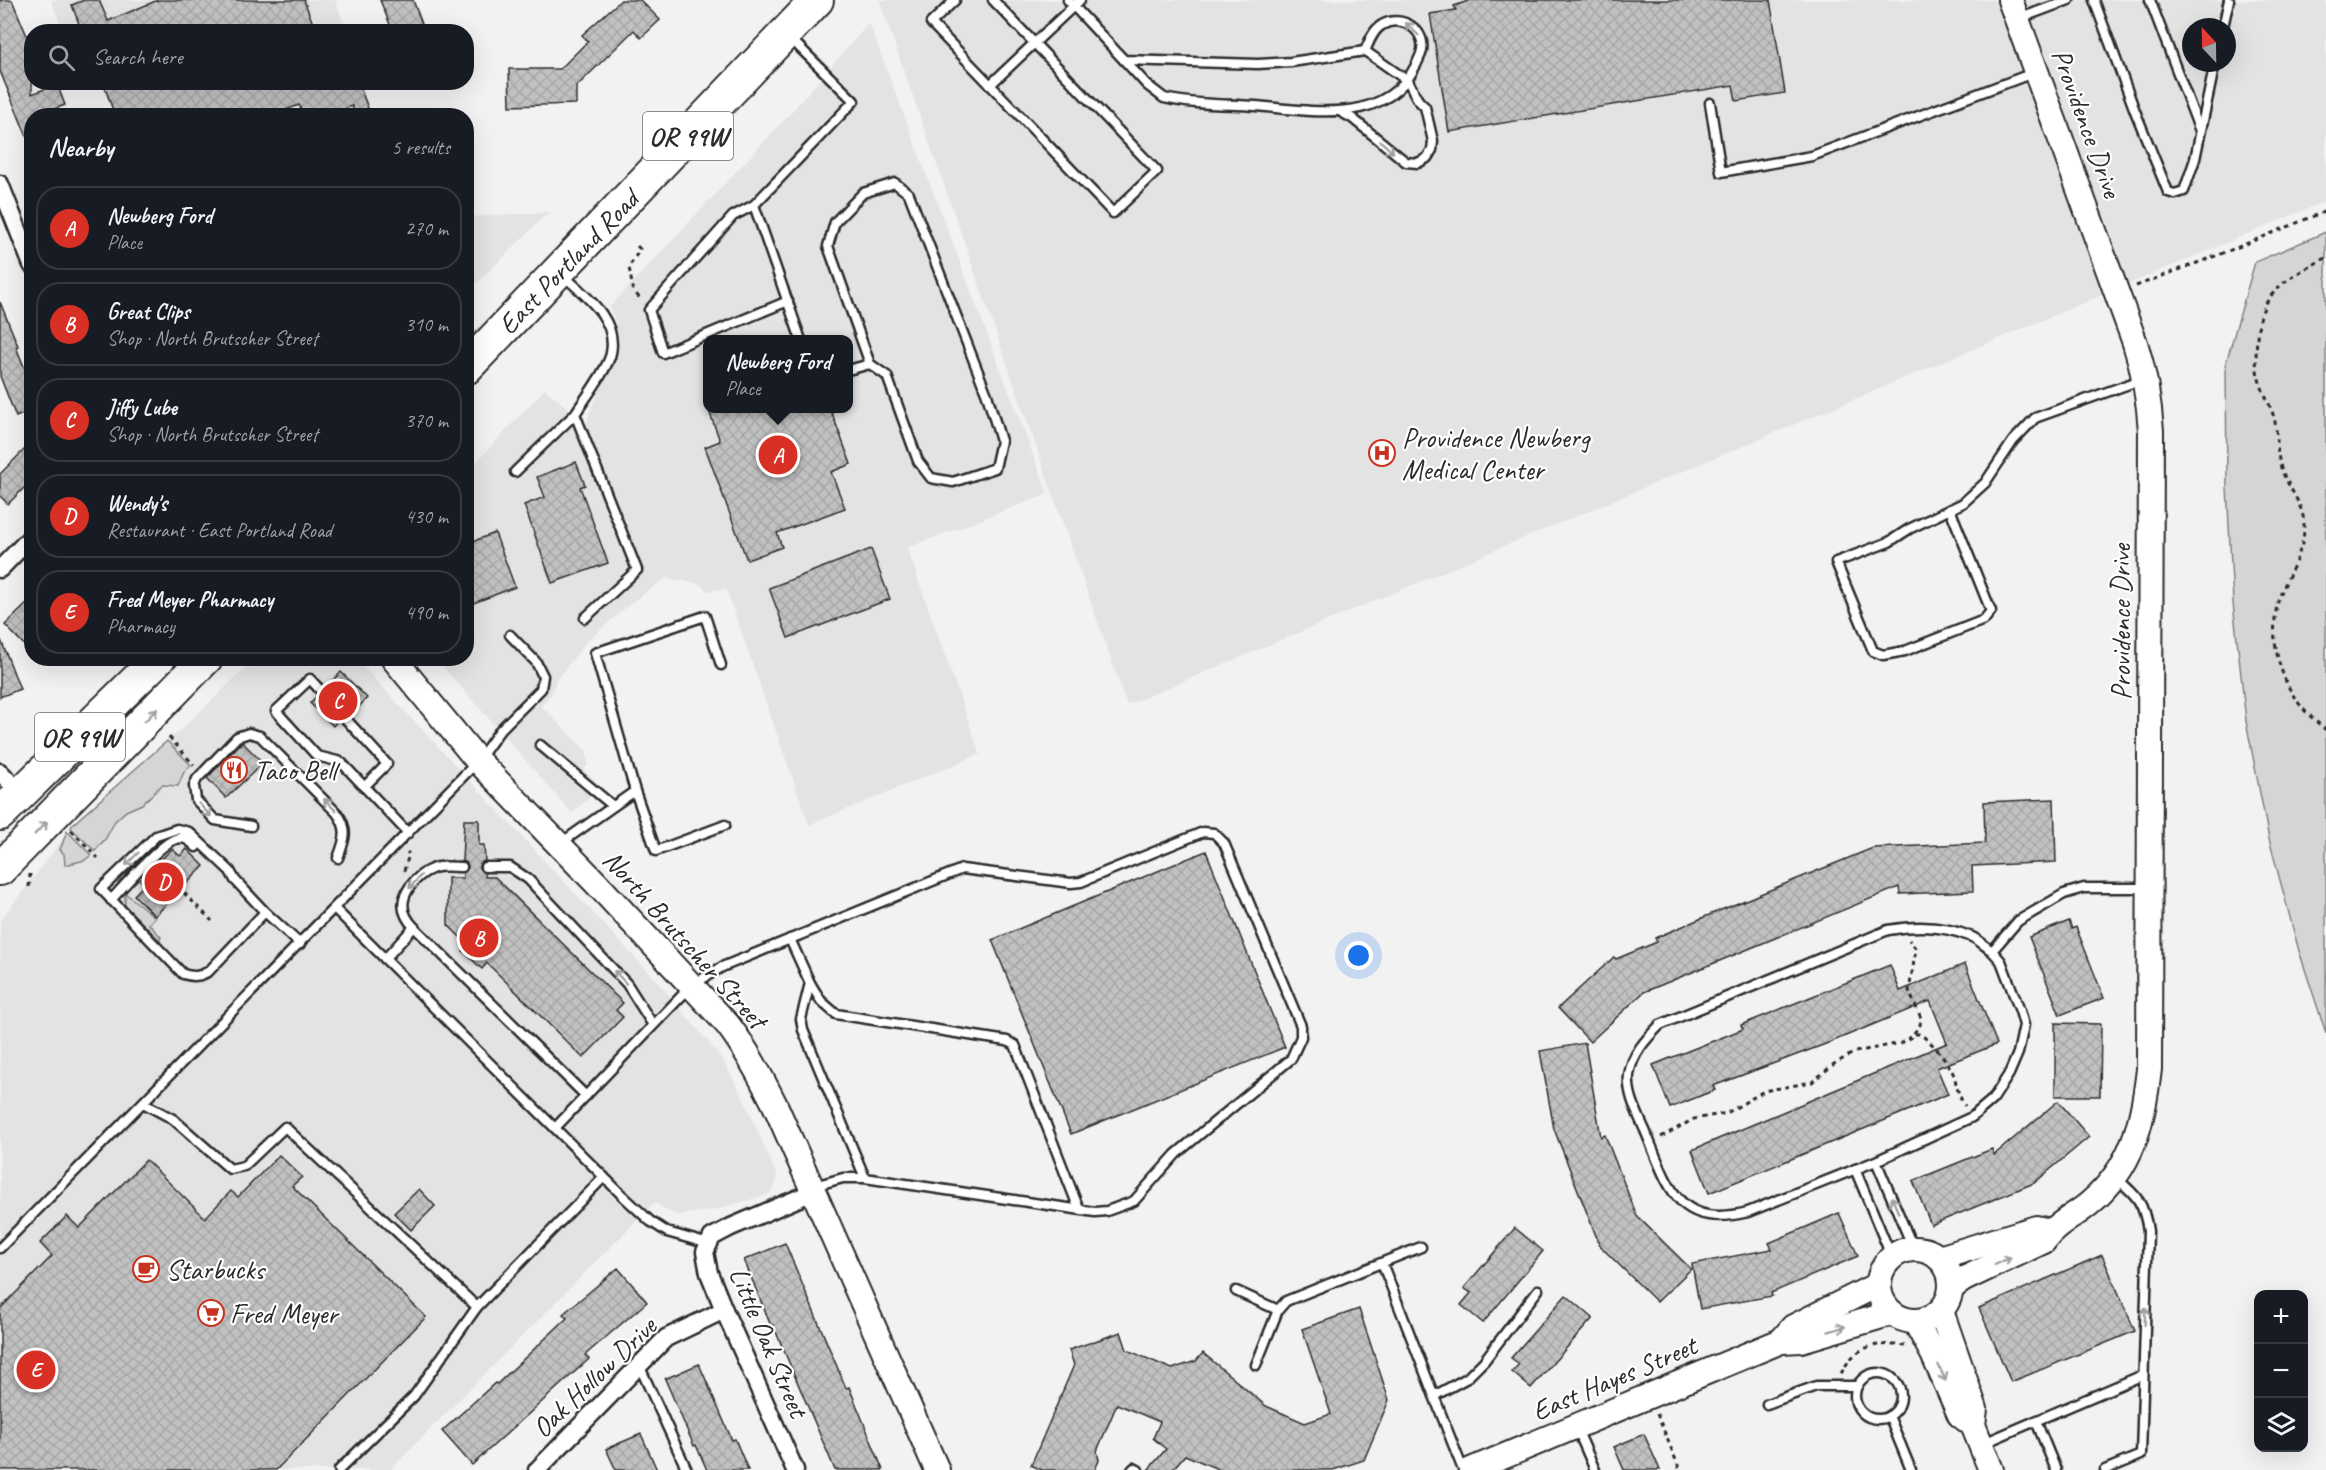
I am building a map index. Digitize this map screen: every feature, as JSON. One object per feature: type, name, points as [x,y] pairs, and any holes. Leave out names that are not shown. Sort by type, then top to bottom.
[{"type":"highway","name":"East Portland Road","points":[[474,360],[817,0]]},
{"type":"highway","name":"OR 99W","points":[[7,794],[150,666]]},
{"type":"highway","name":"OR 99W","points":[[0,869],[198,666]]},
{"type":"street","name":"Providence Drive","points":[[1951,1288],[1964,1278],[2044,1241],[2050,1231],[2098,1196],[2115,1177],[2134,1143],[2144,1110],[2149,1070],[2151,431],[2146,378],[2014,10]]},
{"type":"street","points":[[0,184],[24,245]]},
{"type":"street","points":[[0,569],[24,544]]},
{"type":"street","name":"North Brutscher Street","points":[[400,666],[478,761],[728,1025],[753,1061],[938,1470]]},
{"type":"street","name":"Little Oak Street","points":[[795,1470],[724,1310],[709,1273],[705,1252],[712,1237],[812,1190]]},
{"type":"street","points":[[1939,1258],[2036,1228],[2050,1231]]},
{"type":"street","points":[[1931,1253],[1939,1258],[1946,1266],[1951,1278],[1949,1298],[1941,1311],[1929,1318],[1915,1321],[1905,1320],[1892,1313],[1882,1298],[1880,1284],[1882,1273],[1903,1254],[1931,1253]]},
{"type":"street","name":"East Hayes Street","points":[[1781,1341],[1793,1327],[1880,1284]]},
{"type":"street","name":"Oak Hollow Drive","points":[[537,1470],[666,1338],[724,1310]]},
{"type":"street","points":[[1941,1311],[1975,1409],[1977,1435],[1991,1470]]},
{"type":"street","name":"East Hayes Street","points":[[1471,1470],[1781,1341],[1801,1340],[1892,1313]]},
{"type":"street","points":[[1915,1321],[1933,1354],[1960,1415],[1977,1435]]},
{"type":"lane","points":[[956,0],[931,23],[1113,213],[1157,171],[993,0]]},
{"type":"lane","points":[[2014,10],[2069,0]]},
{"type":"lane","points":[[2094,0],[2134,111],[2168,192],[2175,194],[2184,190],[2195,159],[2213,72]]},
{"type":"lane","points":[[2150,0],[2200,133]]},
{"type":"lane","points":[[2225,18],[2229,0]]},
{"type":"lane","points":[[990,84],[1074,2],[1147,85],[1164,98],[1341,112],[1380,101],[1408,81],[1422,51],[1421,38],[1414,28],[1404,21],[1391,21],[1380,26],[1365,51]]},
{"type":"lane","points":[[703,337],[663,353],[649,310],[733,216],[754,205],[854,101],[785,34]]},
{"type":"lane","points":[[1124,60],[1258,64],[1291,62],[1365,51],[1408,81],[1418,100],[1425,107],[1433,141],[1432,150],[1427,158],[1418,163],[1406,162],[1352,118],[1341,112]]},
{"type":"lane","points":[[1710,103],[1721,172],[1812,156],[2037,72]]},
{"type":"lane","points":[[895,183],[909,194],[987,395],[1001,441],[995,468],[953,482],[931,478],[918,461],[887,376],[870,364],[828,246],[835,222],[863,193],[895,183]]},
{"type":"lane","points":[[754,205],[800,335]]},
{"type":"lane","points":[[516,472],[575,414],[611,355],[612,336],[601,311],[559,272]]},
{"type":"lane","points":[[707,335],[788,302]]},
{"type":"lane","points":[[853,369],[870,364]]},
{"type":"lane","points":[[1950,509],[1991,611],[1984,620],[1905,651],[1883,655],[1873,651],[1836,562],[1889,542],[1909,529],[1950,509],[1963,503],[1984,483],[2013,441],[2035,418],[2146,378]]},
{"type":"lane","points":[[575,414],[637,570],[585,618]]},
{"type":"lane","points":[[721,665],[705,616],[595,653],[634,791],[656,851],[725,825]]},
{"type":"lane","points":[[0,1248],[478,761],[500,730],[541,689],[543,676],[537,662],[510,635]]},
{"type":"lane","points":[[321,692],[310,679],[276,711],[317,756],[341,762],[408,833]]},
{"type":"lane","points":[[343,716],[387,764],[364,787]]},
{"type":"lane","points":[[251,826],[215,820],[196,800],[194,786],[197,779],[237,737],[249,733],[260,736],[342,820],[346,837],[338,858]]},
{"type":"lane","points":[[540,745],[613,806]]},
{"type":"lane","points":[[558,845],[634,791]]},
{"type":"lane","points":[[235,880],[230,871],[189,832],[177,829],[156,836],[101,889],[183,974],[190,976],[203,975],[209,971],[265,912]]},
{"type":"lane","points":[[555,1128],[692,986],[722,967],[962,869],[1071,883],[1081,882],[1203,832],[1214,833],[1224,843],[1301,1026],[1301,1036],[1291,1059],[1176,1154],[1134,1201],[1107,1211],[1095,1212],[866,1178],[843,1178],[812,1190]]},
{"type":"lane","points":[[111,900],[168,842],[175,839],[189,840],[226,875],[235,880],[300,944]]},
{"type":"lane","points":[[462,867],[436,867],[422,874],[405,896],[403,905],[405,914],[414,927],[586,1095]]},
{"type":"lane","points":[[485,867],[510,867],[528,879],[627,984],[653,1025]]},
{"type":"lane","points":[[1992,951],[2018,921],[2064,894],[2084,888],[2149,888]]},
{"type":"lane","points":[[334,908],[604,1177],[667,1232],[708,1244]]},
{"type":"lane","points":[[385,959],[414,927]]},
{"type":"lane","points":[[1906,927],[1933,927],[1973,938],[1992,951],[2001,961],[2024,1025],[2018,1053],[2009,1074],[1993,1099],[1972,1117],[1876,1161],[1748,1212],[1726,1218],[1708,1217],[1692,1210],[1680,1201],[1668,1186],[1630,1096],[1629,1075],[1636,1054],[1648,1036],[1660,1025],[1888,930],[1906,927]]},
{"type":"lane","points":[[790,939],[821,1001],[836,1014],[1007,1041],[1015,1045],[1079,1209]]},
{"type":"lane","points":[[810,983],[801,1019],[803,1030],[866,1178]]},
{"type":"lane","points":[[143,1103],[173,1119],[230,1169],[244,1166],[285,1127],[477,1307]]},
{"type":"lane","points":[[1876,1161],[1903,1254]]},
{"type":"lane","points":[[1855,1169],[1903,1254]]},
{"type":"lane","points":[[339,1470],[414,1396],[477,1307],[604,1177]]},
{"type":"lane","points":[[2105,1470],[2141,1455],[2148,1231],[2145,1211],[2136,1194],[2115,1177]]},
{"type":"lane","points":[[1256,1365],[1278,1310],[1286,1301],[1420,1247]]},
{"type":"lane","points":[[1382,1263],[1463,1470]]},
{"type":"lane","points":[[1434,1396],[1467,1378],[1484,1361],[1538,1290]]},
{"type":"lane","points":[[1236,1292],[1278,1310]]},
{"type":"lane","points":[[639,1365],[687,1470]]},
{"type":"lane","points":[[1876,1373],[1891,1377],[1900,1389],[1899,1404],[1889,1416],[1875,1419],[1862,1413],[1855,1400],[1857,1386],[1862,1380],[1876,1373]]},
{"type":"lane","points":[[1977,1435],[2036,1421],[2143,1375]]},
{"type":"lane","points":[[1767,1404],[1816,1386],[1857,1386]]},
{"type":"lane","points":[[1889,1416],[1911,1470]]},
{"type":"lane","points":[[2036,1421],[2056,1470]]},
{"type":"lane","points":[[1576,1427],[1595,1470]]},
{"type":"lane","points":[[1132,1470],[1134,1468],[1138,1470]]},
{"type":"path","points":[[2117,293],[2326,211]]},
{"type":"path","points":[[637,246],[640,249],[629,267],[633,290],[649,310]]},
{"type":"path","points":[[2326,258],[2295,274],[2268,297],[2260,314],[2256,364],[2258,377],[2275,421],[2278,459],[2302,511],[2305,523],[2302,545],[2276,608],[2274,632],[2278,659],[2290,689],[2305,711],[2326,730]]},
{"type":"path","points":[[169,737],[194,765],[184,776],[194,786]]},
{"type":"path","points":[[67,827],[99,858]]},
{"type":"path","points":[[398,843],[409,854],[403,875],[412,884]]},
{"type":"path","points":[[184,893],[212,921]]},
{"type":"path","points":[[1906,927],[1909,940],[1916,949],[1909,991],[1921,1018],[1914,1035]]},
{"type":"path","points":[[1649,1142],[1694,1119],[1727,1113],[1764,1091],[1812,1082],[1834,1064],[1855,1052],[1901,1043],[1919,1034],[1932,1042],[1952,1073],[1957,1093],[1972,1117]]},
{"type":"path","points":[[1835,1386],[1843,1369],[1857,1351],[1881,1345],[1910,1347]]},
{"type":"path","points":[[1657,1413],[1680,1470]]},
{"type":"shaded area","points":[[51,0],[335,0],[344,24],[60,24]]},
{"type":"shaded area","name":"Providence Newberg Medical Center","points":[[879,0],[2326,0],[2326,201],[1127,705]]},
{"type":"shaded area","points":[[869,23],[1048,494],[907,548],[980,754],[809,825],[726,589],[708,591],[700,584],[666,578],[636,599],[585,643],[556,681],[552,693],[541,706],[586,750],[588,764],[584,770],[601,787],[572,813],[442,666],[474,666],[474,465],[545,389],[587,424],[589,413],[613,361],[617,344],[616,324],[610,307],[787,117]]},
{"type":"shaded area","points":[[549,212],[474,286],[474,217]]},
{"type":"shaded area","points":[[2326,232],[2326,1033],[2299,951],[2269,839],[2246,721],[2233,603],[2227,486],[2226,363],[2255,262]]},
{"type":"shaded area","points":[[248,666],[363,666],[654,978],[698,1029],[722,1059],[742,1095],[778,1178],[774,1188],[767,1195],[710,1211],[676,1215],[654,1203],[390,1470],[0,1470],[0,921],[78,819],[184,727]]},
{"type":"shaded area","points":[[167,741],[191,765],[184,772],[178,786],[162,785],[142,804],[126,811],[115,821],[106,838],[95,851],[71,828],[72,825]]},
{"type":"shaded area","points":[[67,831],[91,855],[85,860],[65,865],[64,854],[60,850]]},
{"type":"shaded area","points":[[125,893],[155,917],[149,924],[161,937],[160,940],[125,905]]},
{"type":"building","points":[[0,0],[12,0],[24,29],[24,90],[32,90],[32,94],[42,90],[59,90],[65,105],[57,108],[24,108],[24,130],[0,71]]},
{"type":"building","points":[[84,0],[99,0],[108,21],[158,0],[304,0],[313,24],[79,24],[72,5]]},
{"type":"building","points":[[380,0],[413,0],[422,24],[390,24]]},
{"type":"building","points":[[621,0],[640,0],[660,20],[641,38],[634,30],[576,87],[576,104],[510,106],[509,69],[560,69],[588,41],[582,35]]},
{"type":"building","points":[[1471,0],[1770,0],[1785,93],[1736,101],[1733,85],[1449,132],[1430,14],[1456,10],[1454,6]]},
{"type":"building","points":[[106,90],[361,90],[368,108],[353,108],[352,106],[347,108],[300,108],[299,105],[291,108],[112,108]]},
{"type":"building","points":[[0,302],[24,366],[24,414],[16,417],[0,376]]},
{"type":"building","points":[[710,413],[832,413],[851,464],[831,472],[845,508],[777,533],[782,547],[747,560],[705,447],[720,441]]},
{"type":"building","points":[[24,450],[24,488],[8,504],[0,496],[0,474]]},
{"type":"building","points":[[576,462],[585,485],[580,487],[608,563],[552,583],[524,505],[545,497],[537,477]]},
{"type":"building","points":[[495,533],[515,587],[474,603],[474,541]]},
{"type":"building","points":[[871,549],[890,599],[788,638],[769,588]]},
{"type":"building","points":[[24,607],[24,645],[5,625]]},
{"type":"building","points":[[0,641],[20,689],[0,697]]},
{"type":"building","points":[[341,672],[367,698],[353,713],[349,710],[339,711],[338,720],[333,726],[310,703],[317,696],[326,695],[326,687]]},
{"type":"building","name":"Taco Bell","points":[[242,742],[263,763],[226,798],[207,778]]},
{"type":"building","points":[[2054,799],[2056,862],[1972,866],[1973,891],[1900,894],[1899,887],[1644,992],[1590,1042],[1558,1008],[1614,957],[1616,959],[1657,942],[1655,938],[1721,910],[1873,848],[1985,843],[1984,802]]},
{"type":"building","points":[[464,820],[479,820],[479,845],[484,845],[485,861],[480,863],[479,868],[485,873],[485,877],[495,877],[623,1003],[616,1010],[623,1017],[583,1058],[487,963],[482,969],[463,951],[469,946],[448,925],[448,878],[463,878],[463,873],[468,868],[467,863],[462,861]]},
{"type":"building","points":[[172,849],[180,856],[187,849],[204,866],[155,916],[134,895],[144,885],[140,880]]},
{"type":"building","points":[[1206,851],[1285,1047],[1071,1134],[992,940]]},
{"type":"building","points":[[2069,921],[2072,929],[2076,927],[2104,998],[2060,1015],[2029,937]]},
{"type":"building","points":[[1965,964],[1997,1044],[1937,1068],[1948,1094],[1709,1193],[1692,1150],[1947,1043],[1930,1001],[1831,1042],[1713,1086],[1715,1090],[1670,1108],[1653,1065],[1743,1029],[1741,1025],[1890,965],[1900,991]]},
{"type":"building","points":[[2055,1023],[2101,1024],[2100,1096],[2055,1096]]},
{"type":"building","points":[[1585,1043],[1601,1137],[1605,1135],[1637,1216],[1691,1269],[1657,1302],[1600,1246],[1554,1129],[1540,1051]]},
{"type":"building","points":[[2058,1101],[2089,1137],[2034,1183],[1931,1225],[1913,1181],[1992,1149],[1994,1155]]},
{"type":"building","name":"Fred Meyer","points":[[279,1155],[302,1177],[292,1186],[426,1317],[276,1470],[0,1470],[0,1309],[52,1256],[40,1243],[67,1216],[79,1228],[146,1160],[205,1218],[231,1191],[238,1197]]},
{"type":"building","points":[[419,1189],[435,1206],[411,1230],[394,1213]]},
{"type":"building","points":[[1839,1213],[1858,1256],[1771,1293],[1772,1296],[1700,1309],[1692,1264],[1772,1249],[1769,1243]]},
{"type":"building","points":[[1515,1228],[1543,1251],[1483,1323],[1461,1305],[1471,1293],[1464,1288]]},
{"type":"building","points":[[785,1243],[883,1470],[835,1470],[773,1325],[771,1326],[744,1260]]},
{"type":"building","points":[[2102,1255],[2135,1331],[2011,1382],[1979,1308]]},
{"type":"building","points":[[618,1268],[647,1302],[585,1355],[589,1359],[472,1465],[442,1431],[495,1383],[497,1384],[567,1318],[563,1314]]},
{"type":"building","points":[[1566,1295],[1593,1318],[1531,1388],[1512,1372],[1519,1364],[1511,1358]]},
{"type":"building","points":[[1359,1309],[1389,1400],[1364,1460],[1333,1470],[1220,1470],[1185,1455],[1172,1470],[1148,1470],[1166,1449],[1153,1438],[1160,1422],[1117,1404],[1097,1451],[1099,1460],[1095,1470],[1042,1470],[1031,1465],[1074,1365],[1069,1350],[1121,1332],[1127,1350],[1172,1369],[1196,1361],[1203,1353],[1266,1406],[1305,1423],[1331,1414],[1302,1329]]},
{"type":"building","points":[[699,1364],[732,1440],[735,1439],[748,1470],[707,1470],[696,1445],[694,1446],[665,1379]]},
{"type":"building","points":[[641,1434],[657,1470],[616,1470],[606,1449]]},
{"type":"building","points":[[1644,1434],[1660,1470],[1624,1470],[1614,1447]]},
{"type":"place","name":"Providence Newberg Medical Center","points":[[1382,453]]},
{"type":"place","name":"Newberg Ford","points":[[778,455]]},
{"type":"place","name":"Jiffy Lube","points":[[338,701]]},
{"type":"place","name":"Taco Bell","points":[[234,770]]},
{"type":"place","name":"Wendy's","points":[[164,882]]},
{"type":"place","name":"Great Clips","points":[[479,938]]},
{"type":"place","name":"Starbucks","points":[[146,1269]]},
{"type":"place","name":"Fred Meyer","points":[[211,1313]]},
{"type":"place","name":"Fred Meyer Pharmacy","points":[[36,1370]]}]
